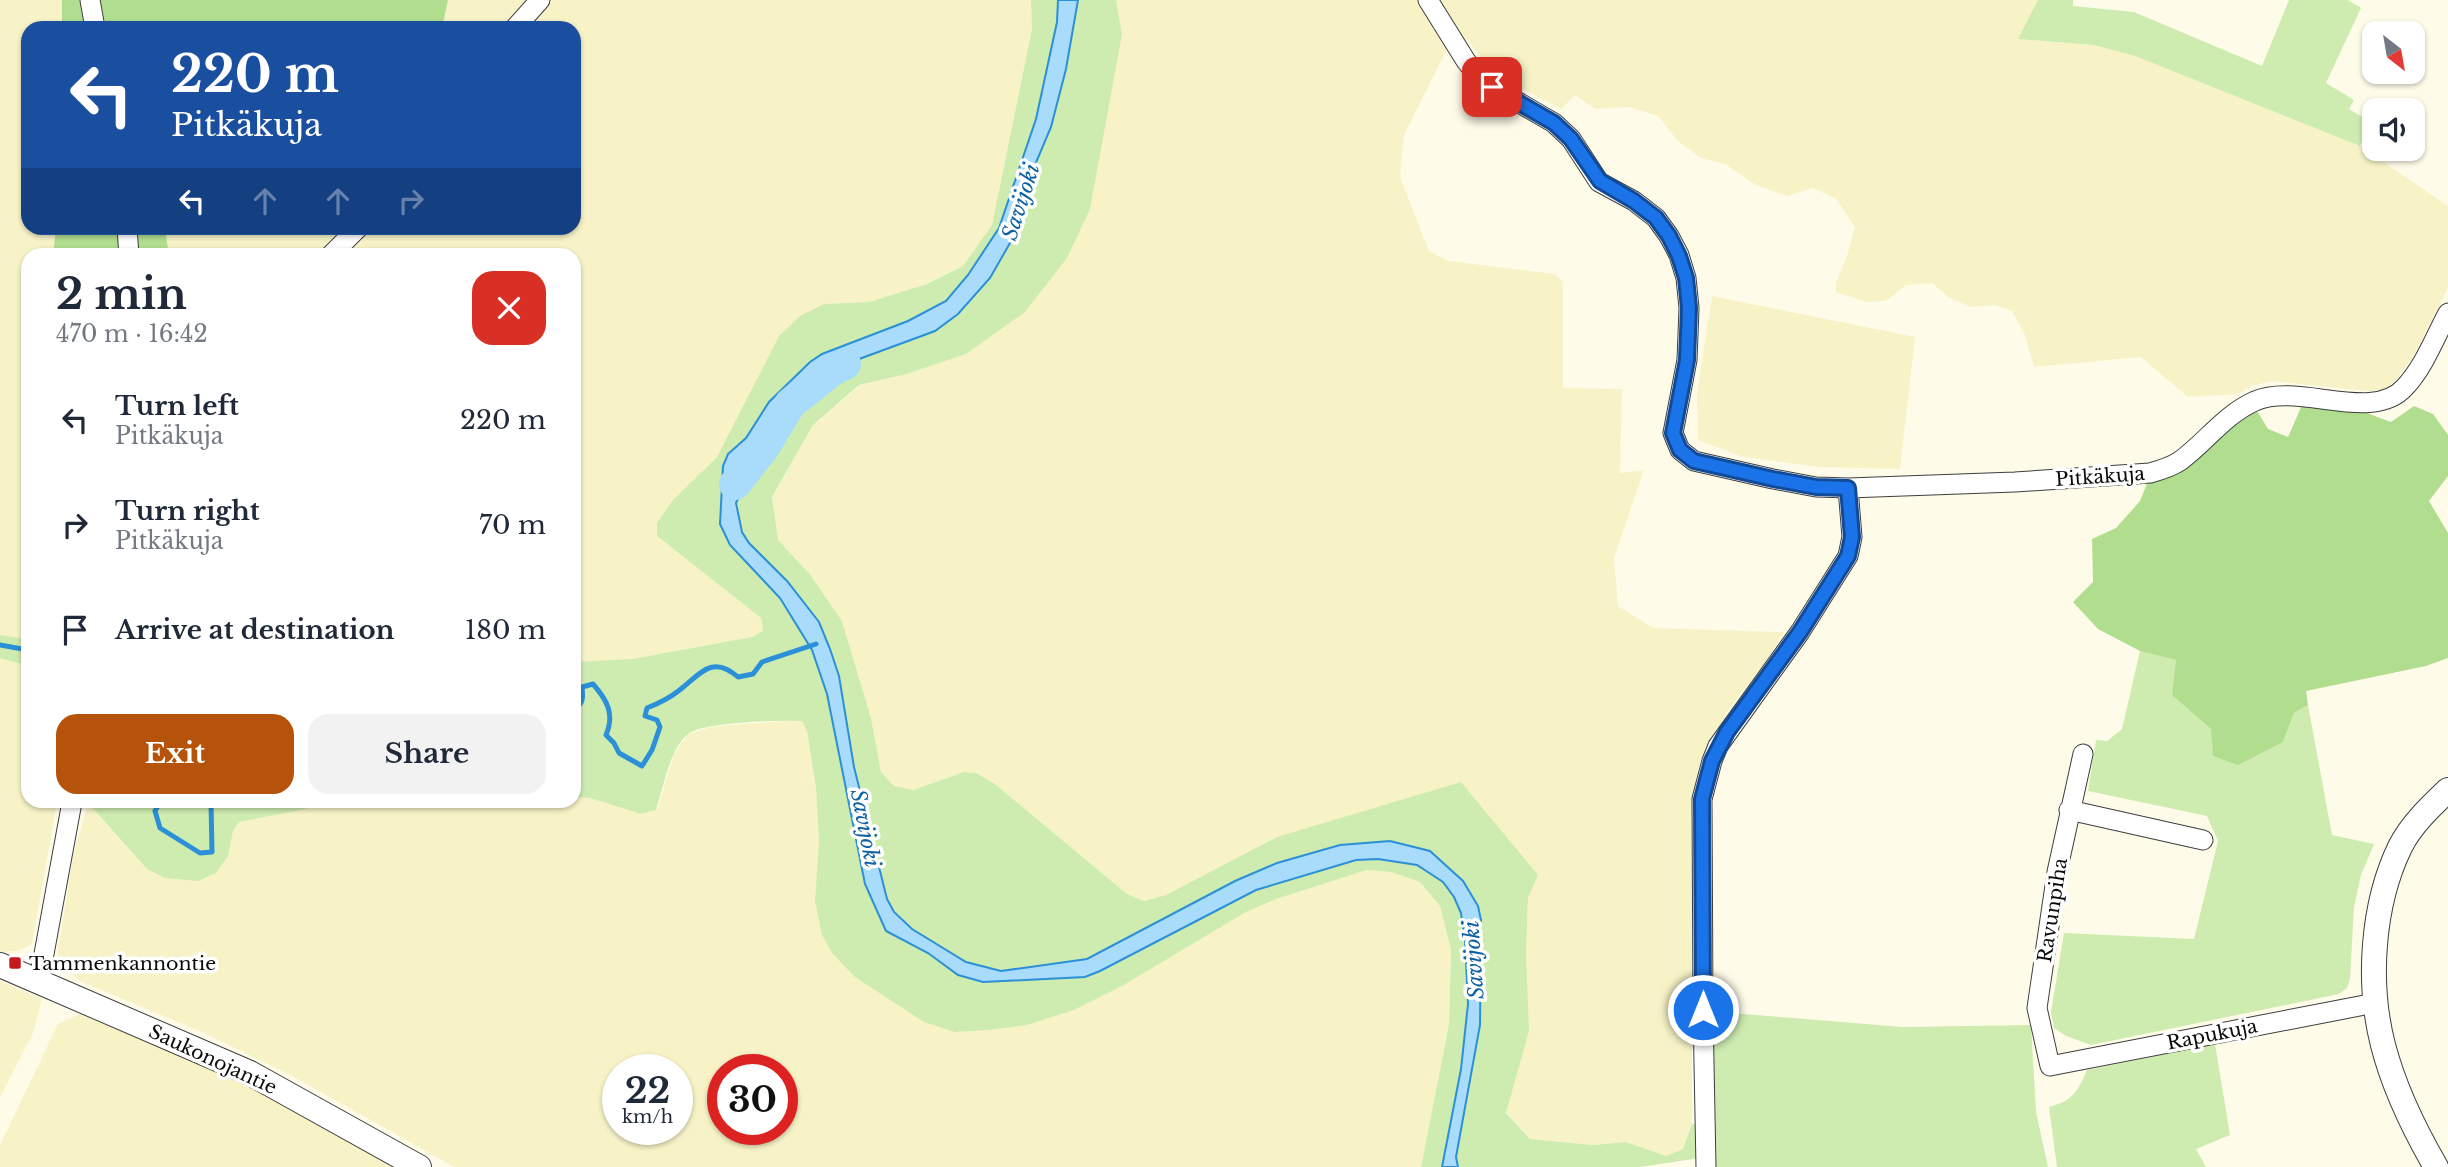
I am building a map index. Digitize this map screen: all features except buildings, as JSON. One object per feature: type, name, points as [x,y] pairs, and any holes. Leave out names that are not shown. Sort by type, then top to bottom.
[{"type":"street","points":[[90,0],[94,21]]},
{"type":"street","points":[[521,21],[540,0]]},
{"type":"street","name":"Pitkäkuja","points":[[1428,0],[1478,76],[1554,123],[1571,139],[1600,181],[1656,218],[1669,236],[1686,278],[1689,308],[1687,360],[1673,433],[1680,450],[1694,461],[1816,487],[1848,488],[2150,473],[2181,460],[2226,418],[2258,400],[2291,394],[2367,403],[2395,396],[2415,374],[2448,313]]},
{"type":"street","points":[[338,248],[351,235]]},
{"type":"street","points":[[1706,1167],[1702,799],[1718,746],[1793,642],[1848,556],[1852,537],[1848,488]]},
{"type":"street","name":"Ravunpiha","points":[[2050,1066],[2037,1008],[2057,872],[2083,754]]},
{"type":"street","points":[[2435,1167],[2410,1119],[2382,1045],[2375,1003],[2377,928],[2388,879],[2401,845],[2427,809],[2448,790]]},
{"type":"street","points":[[39,981],[71,808]]},
{"type":"street","points":[[2069,810],[2203,840]]},
{"type":"street","name":"Saukonojantie","points":[[0,965],[250,1073],[419,1167]]},
{"type":"street","name":"Rapukuja","points":[[2050,1066],[2375,1003]]},
{"type":"shaded area","points":[[0,0],[62,0],[62,21],[21,21],[21,235],[55,235],[54,248],[21,248],[21,638],[0,635]]},
{"type":"shaded area","points":[[448,0],[1031,0],[1032,29],[992,225],[963,266],[927,284],[869,302],[824,304],[779,337],[717,457],[672,501],[657,523],[657,536],[761,618],[763,631],[752,637],[632,659],[581,662],[581,248],[168,248],[166,235],[581,235],[581,21],[444,21]]},
{"type":"shaded area","points":[[1116,0],[2038,0],[2019,39],[2094,45],[2135,56],[2360,146],[2362,161],[2382,161],[2448,206],[2448,288],[2413,356],[2397,379],[2380,390],[2272,381],[2251,386],[2239,394],[2188,397],[2141,357],[2034,367],[2025,335],[2012,311],[1995,305],[1971,307],[1948,297],[1932,283],[1906,285],[1886,301],[1866,302],[1836,292],[1836,282],[1855,227],[1836,199],[1813,188],[1787,196],[1756,185],[1725,164],[1701,158],[1678,141],[1658,116],[1629,107],[1595,109],[1575,95],[1561,109],[1491,72],[1467,39],[1446,51],[1404,135],[1400,177],[1429,251],[1449,261],[1555,274],[1563,282],[1563,388],[1622,389],[1620,473],[1644,470],[1614,558],[1618,606],[1653,628],[1784,632],[1768,659],[1727,712],[1700,764],[1692,808],[1692,1124],[1683,1149],[1666,1156],[1626,1142],[1593,1145],[1530,1139],[1506,1112],[1514,1079],[1526,955],[1528,898],[1538,875],[1277,837],[1166,895],[1144,901],[1127,894],[995,784],[976,773],[964,772],[913,790],[894,786],[881,772],[871,718],[842,621],[809,573],[778,540],[772,498],[813,425],[860,385],[907,374],[966,354],[1122,34]]},
{"type":"shaded area","points":[[1712,296],[1915,337],[1900,469],[1819,467],[1743,457],[1698,440],[1697,394]]},
{"type":"shaded area","points":[[0,658],[21,664],[21,808],[56,808],[32,944],[18,951],[0,952]]},
{"type":"shaded area","points":[[802,721],[807,731],[816,788],[819,842],[955,1032],[1027,1025],[1074,1010],[1124,985],[1246,912],[1276,899],[1367,870],[1391,872],[1420,882],[1440,906],[1451,950],[1449,1024],[1421,1167],[454,1167],[292,1076],[206,1034],[80,981],[64,968],[57,955],[74,852],[87,808],[92,808],[147,869],[216,873],[228,856],[233,831],[239,822],[307,808],[581,808],[581,797],[642,814],[657,810],[674,754],[688,734],[715,726]]},
{"type":"shaded area","points":[[0,981],[42,999],[34,1031],[0,1098]]},
{"type":"shaded area","points":[[80,1014],[203,1064],[297,1111],[396,1167],[0,1167],[0,1145],[58,1024]]},
{"type":"green space","points":[[62,0],[448,0],[444,21],[62,21]]},
{"type":"green space","points":[[1031,0],[1116,0],[1122,34],[1090,209],[1067,258],[1025,312],[966,354],[907,374],[859,385],[813,425],[772,497],[778,540],[809,573],[842,621],[871,718],[881,772],[894,786],[913,790],[964,772],[976,773],[995,784],[1127,894],[1144,901],[1166,895],[1277,837],[1461,782],[1538,875],[1528,898],[1526,955],[1529,1031],[1506,1113],[1530,1139],[1593,1145],[1626,1142],[1666,1156],[1683,1149],[1692,1124],[1699,1123],[1700,1158],[1640,1167],[1421,1167],[1449,1024],[1451,950],[1440,906],[1420,882],[1391,872],[1367,870],[1276,899],[1246,912],[1124,985],[1074,1010],[1027,1025],[955,1032],[924,1022],[855,977],[832,953],[822,935],[815,901],[819,842],[816,788],[807,731],[802,721],[725,724],[688,734],[676,749],[656,810],[641,814],[581,797],[581,662],[632,659],[752,637],[763,631],[761,618],[657,536],[657,523],[672,501],[717,457],[779,336],[800,316],[824,304],[869,302],[927,284],[963,266],[992,225],[1032,29]]},
{"type":"green space","points":[[2038,0],[2073,0],[2073,6],[2134,12],[2262,66],[2289,0],[2348,0],[2361,8],[2326,83],[2354,100],[2349,109],[2362,117],[2362,141],[2360,146],[2135,56],[2094,45],[2018,39]]},
{"type":"green space","points":[[55,235],[166,235],[168,248],[54,248]]},
{"type":"green space","points":[[2302,405],[2364,412],[2391,422],[2414,406],[2433,414],[2448,435],[2448,476],[2429,501],[2448,533],[2448,658],[2426,666],[2306,691],[2308,705],[2294,713],[2283,742],[2238,765],[2213,756],[2211,729],[2172,695],[2176,660],[2140,651],[2098,629],[2073,602],[2093,582],[2092,539],[2116,528],[2140,501],[2148,481],[2239,420],[2257,411],[2268,429],[2288,437]]},
{"type":"green space","points":[[0,635],[21,638],[21,664],[0,658]]},
{"type":"green space","points":[[2140,651],[2176,660],[2173,695],[2211,729],[2283,742],[2294,713],[2308,705],[2332,835],[2374,844],[2361,875],[2354,907],[2350,979],[2347,988],[2339,994],[2091,1045],[2066,1036],[2054,1028],[2051,1012],[2064,933],[2194,939],[2218,841],[2207,816],[2088,791],[2096,740],[2107,741],[2122,729]]},
{"type":"green space","points":[[92,808],[308,808],[239,822],[233,831],[228,856],[216,873],[198,881],[165,878],[147,869]]},
{"type":"green space","points":[[1708,1011],[1902,1027],[2031,1025],[2036,1112],[2048,1167],[1713,1167]]},
{"type":"green space","points":[[2215,1044],[2230,1135],[2196,1149],[2206,1167],[2057,1167],[2049,1107],[2063,1102],[2073,1094],[2087,1070]]},
{"type":"water","points":[[1058,0],[1078,0],[1066,69],[1051,127],[1032,172],[1022,222],[990,278],[958,314],[935,331],[843,365],[805,391],[782,417],[761,451],[736,503],[742,532],[749,543],[787,581],[819,622],[830,649],[839,676],[854,767],[887,899],[894,912],[912,929],[966,962],[1001,971],[1087,959],[1235,881],[1277,863],[1340,845],[1390,841],[1430,851],[1463,881],[1478,906],[1481,920],[1480,1025],[1456,1157],[1458,1167],[1442,1167],[1461,1069],[1468,1004],[1465,940],[1461,913],[1443,882],[1417,865],[1378,859],[1356,860],[1256,890],[1085,977],[983,982],[958,975],[928,953],[886,931],[865,884],[827,694],[812,650],[780,598],[730,545],[720,524],[723,466],[728,454],[746,438],[769,402],[810,362],[822,354],[908,321],[946,301],[968,275],[999,228],[1036,119],[1057,22]]},
{"type":"waterway","name":"Savijoki","points":[[735,484],[764,447],[790,404],[832,370],[845,364]]},
{"type":"waterway","points":[[581,702],[582,687],[593,684],[610,714],[606,735],[619,753],[642,766],[652,750],[660,727],[657,720],[645,716],[647,708],[674,695],[699,674],[713,667],[729,670],[738,677],[753,674],[762,662],[816,644]]},
{"type":"waterway","points":[[0,645],[21,649]]},
{"type":"waterway","points":[[157,808],[155,811],[160,828],[200,853],[212,852],[211,808]]},
{"type":"place","name":"Tammenkannontie","points":[[15,963]]},
{"type":"route","points":[[1492,87],[1554,123],[1571,139],[1600,181],[1656,218],[1669,236],[1686,278],[1689,308],[1687,360],[1673,433],[1675,442],[1686,457],[1773,479],[1816,487],[1848,488],[1852,537],[1848,556],[1800,632],[1727,732],[1712,761],[1702,799],[1703,1010]]}]
